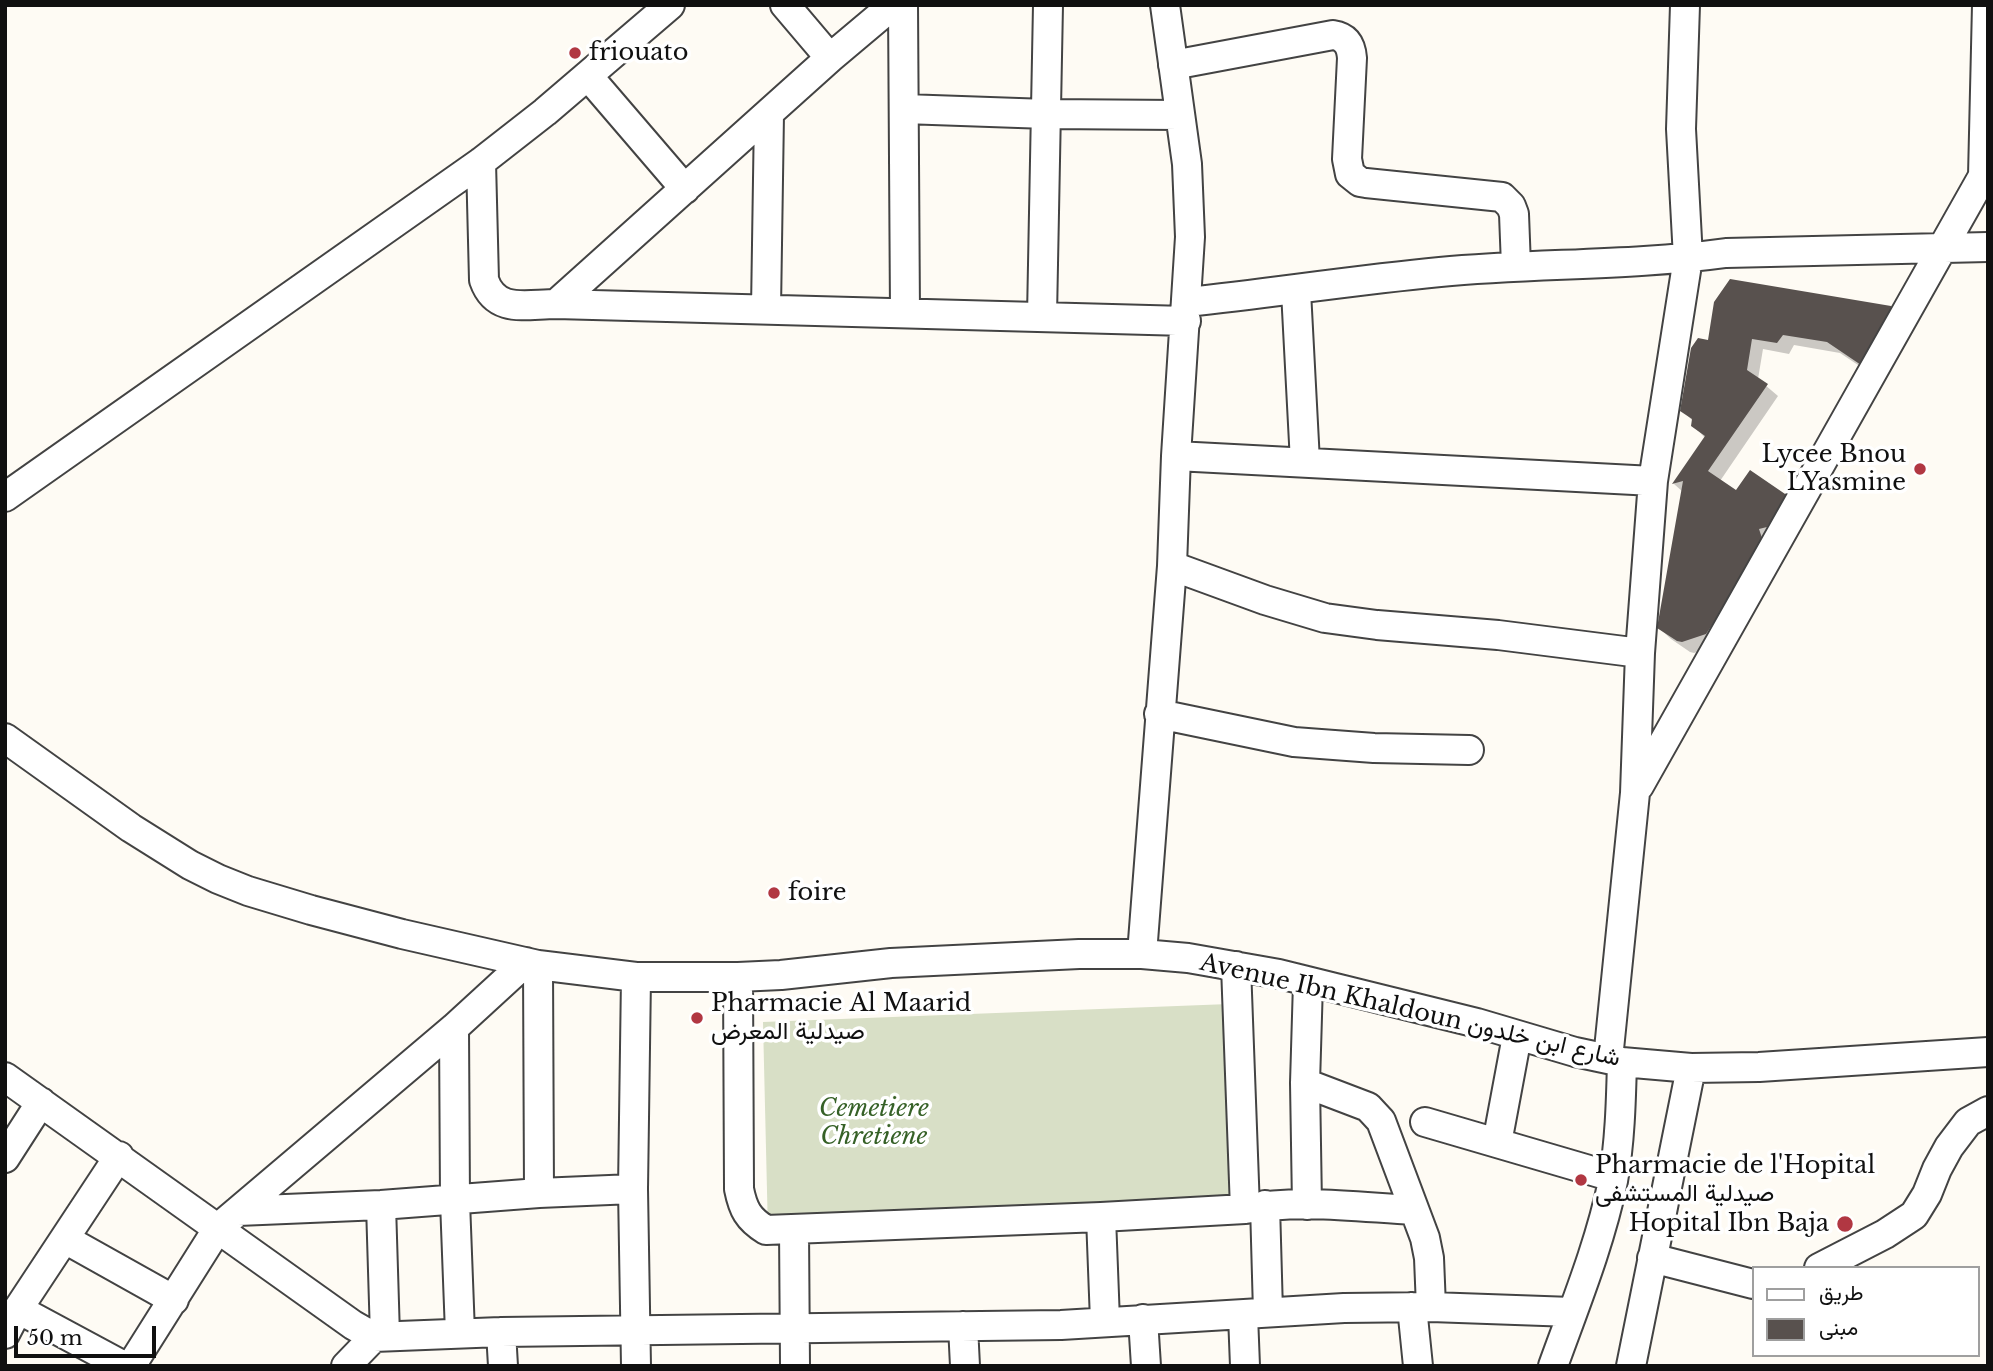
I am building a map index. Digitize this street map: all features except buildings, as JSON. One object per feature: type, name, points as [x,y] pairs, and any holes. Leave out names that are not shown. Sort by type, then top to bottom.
[{"type":"street","points":[[5,497],[481,162],[670,5]]},
{"type":"street","points":[[785,5],[830,58]]},
{"type":"street","points":[[556,304],[892,5]]},
{"type":"street","points":[[903,5],[905,313]]},
{"type":"street","points":[[1042,316],[1048,5]]},
{"type":"street","points":[[1142,954],[1172,566],[1176,456],[1187,312],[1189,200],[1165,5]]},
{"type":"street","points":[[1553,1366],[1606,1208],[1613,1177],[1615,1061],[1635,793],[1640,653],[1653,481],[1688,258],[1681,129],[1685,5]]},
{"type":"street","points":[[1635,793],[1985,173],[1987,5]]},
{"type":"street","points":[[1173,65],[1333,35],[1340,36],[1350,46],[1352,58],[1347,159],[1350,174],[1366,183],[1502,197],[1511,206],[1514,214],[1516,266]]},
{"type":"street","points":[[587,76],[685,189]]},
{"type":"street","points":[[904,109],[1179,115]]},
{"type":"street","points":[[766,309],[769,114]]},
{"type":"street","points":[[481,162],[484,280],[492,297],[508,305],[1042,316],[1187,312],[1297,291],[1439,272],[1688,258],[1726,253],[1988,247]]},
{"type":"street","points":[[1297,291],[1305,461]]},
{"type":"street","points":[[1176,456],[1653,481]]},
{"type":"street","points":[[1172,566],[1265,600],[1325,618],[1498,635],[1640,653]]},
{"type":"street","points":[[1159,714],[1294,743],[1469,750]]},
{"type":"street","name":"Avenue Ibn Khaldoun شارع ابن خلدون","points":[[5,738],[131,828],[218,879],[324,914],[532,963],[636,976],[738,977],[891,963],[1079,954],[1142,954],[1237,966],[1477,1023],[1615,1061],[1691,1068],[1759,1067],[1988,1052]]},
{"type":"street","points":[[131,1366],[228,1219],[532,963]]},
{"type":"street","points":[[532,963],[539,1194]]},
{"type":"street","points":[[1237,966],[1255,1207],[1255,1314],[1245,1366]]},
{"type":"street","points":[[636,976],[633,1189],[636,1366]]},
{"type":"street","points":[[738,977],[739,1189],[742,1205],[748,1216],[766,1230],[1101,1217],[1307,1205],[1413,1210]]},
{"type":"street","points":[[1307,1205],[1305,1083],[1308,983]]},
{"type":"street","points":[[454,1028],[455,1201],[460,1333]]},
{"type":"street","points":[[1497,1143],[1517,1036]]},
{"type":"street","points":[[1631,1366],[1691,1068]]},
{"type":"street","points":[[5,1077],[119,1156],[228,1219],[353,1325],[379,1337],[501,1332],[1061,1325],[1422,1307],[1572,1312]]},
{"type":"street","points":[[1305,1083],[1358,1102],[1377,1115],[1427,1249],[1418,1366]]},
{"type":"street","points":[[5,1158],[41,1102]]},
{"type":"street","points":[[1823,1266],[1885,1234],[1914,1215],[1949,1147],[1968,1122],[1988,1111]]},
{"type":"street","points":[[1425,1122],[1613,1177]]},
{"type":"street","points":[[119,1156],[10,1322],[124,1366]]},
{"type":"street","points":[[228,1219],[381,1205],[633,1189]]},
{"type":"street","points":[[346,1366],[379,1337],[381,1205]]},
{"type":"street","points":[[1101,1217],[1105,1321]]},
{"type":"street","points":[[794,1229],[795,1366]]},
{"type":"street","points":[[65,1239],[174,1300]]},
{"type":"street","points":[[1652,1258],[1752,1284]]},
{"type":"street","points":[[1143,1319],[1146,1366]]},
{"type":"street","points":[[963,1326],[965,1366]]},
{"type":"street","points":[[501,1332],[503,1366]]},
{"type":"green space","name":"Cemetiere Chretiene","points":[[1229,1004],[1239,1214],[768,1233],[763,1022]]},
{"type":"place","name":"friouato","points":[[575,53]]},
{"type":"place","name":"Lycee Bnou LYasmine","points":[[1920,469]]},
{"type":"place","name":"foire","points":[[774,893]]},
{"type":"place","name":"Pharmacie Al Maarid صيدلية المعرض","points":[[697,1018]]},
{"type":"place","name":"Pharmacie de l'Hopital صيدلية المستشفى","points":[[1581,1180]]},
{"type":"place","name":"Hopital Ibn Baja","points":[[1845,1224]]}]
